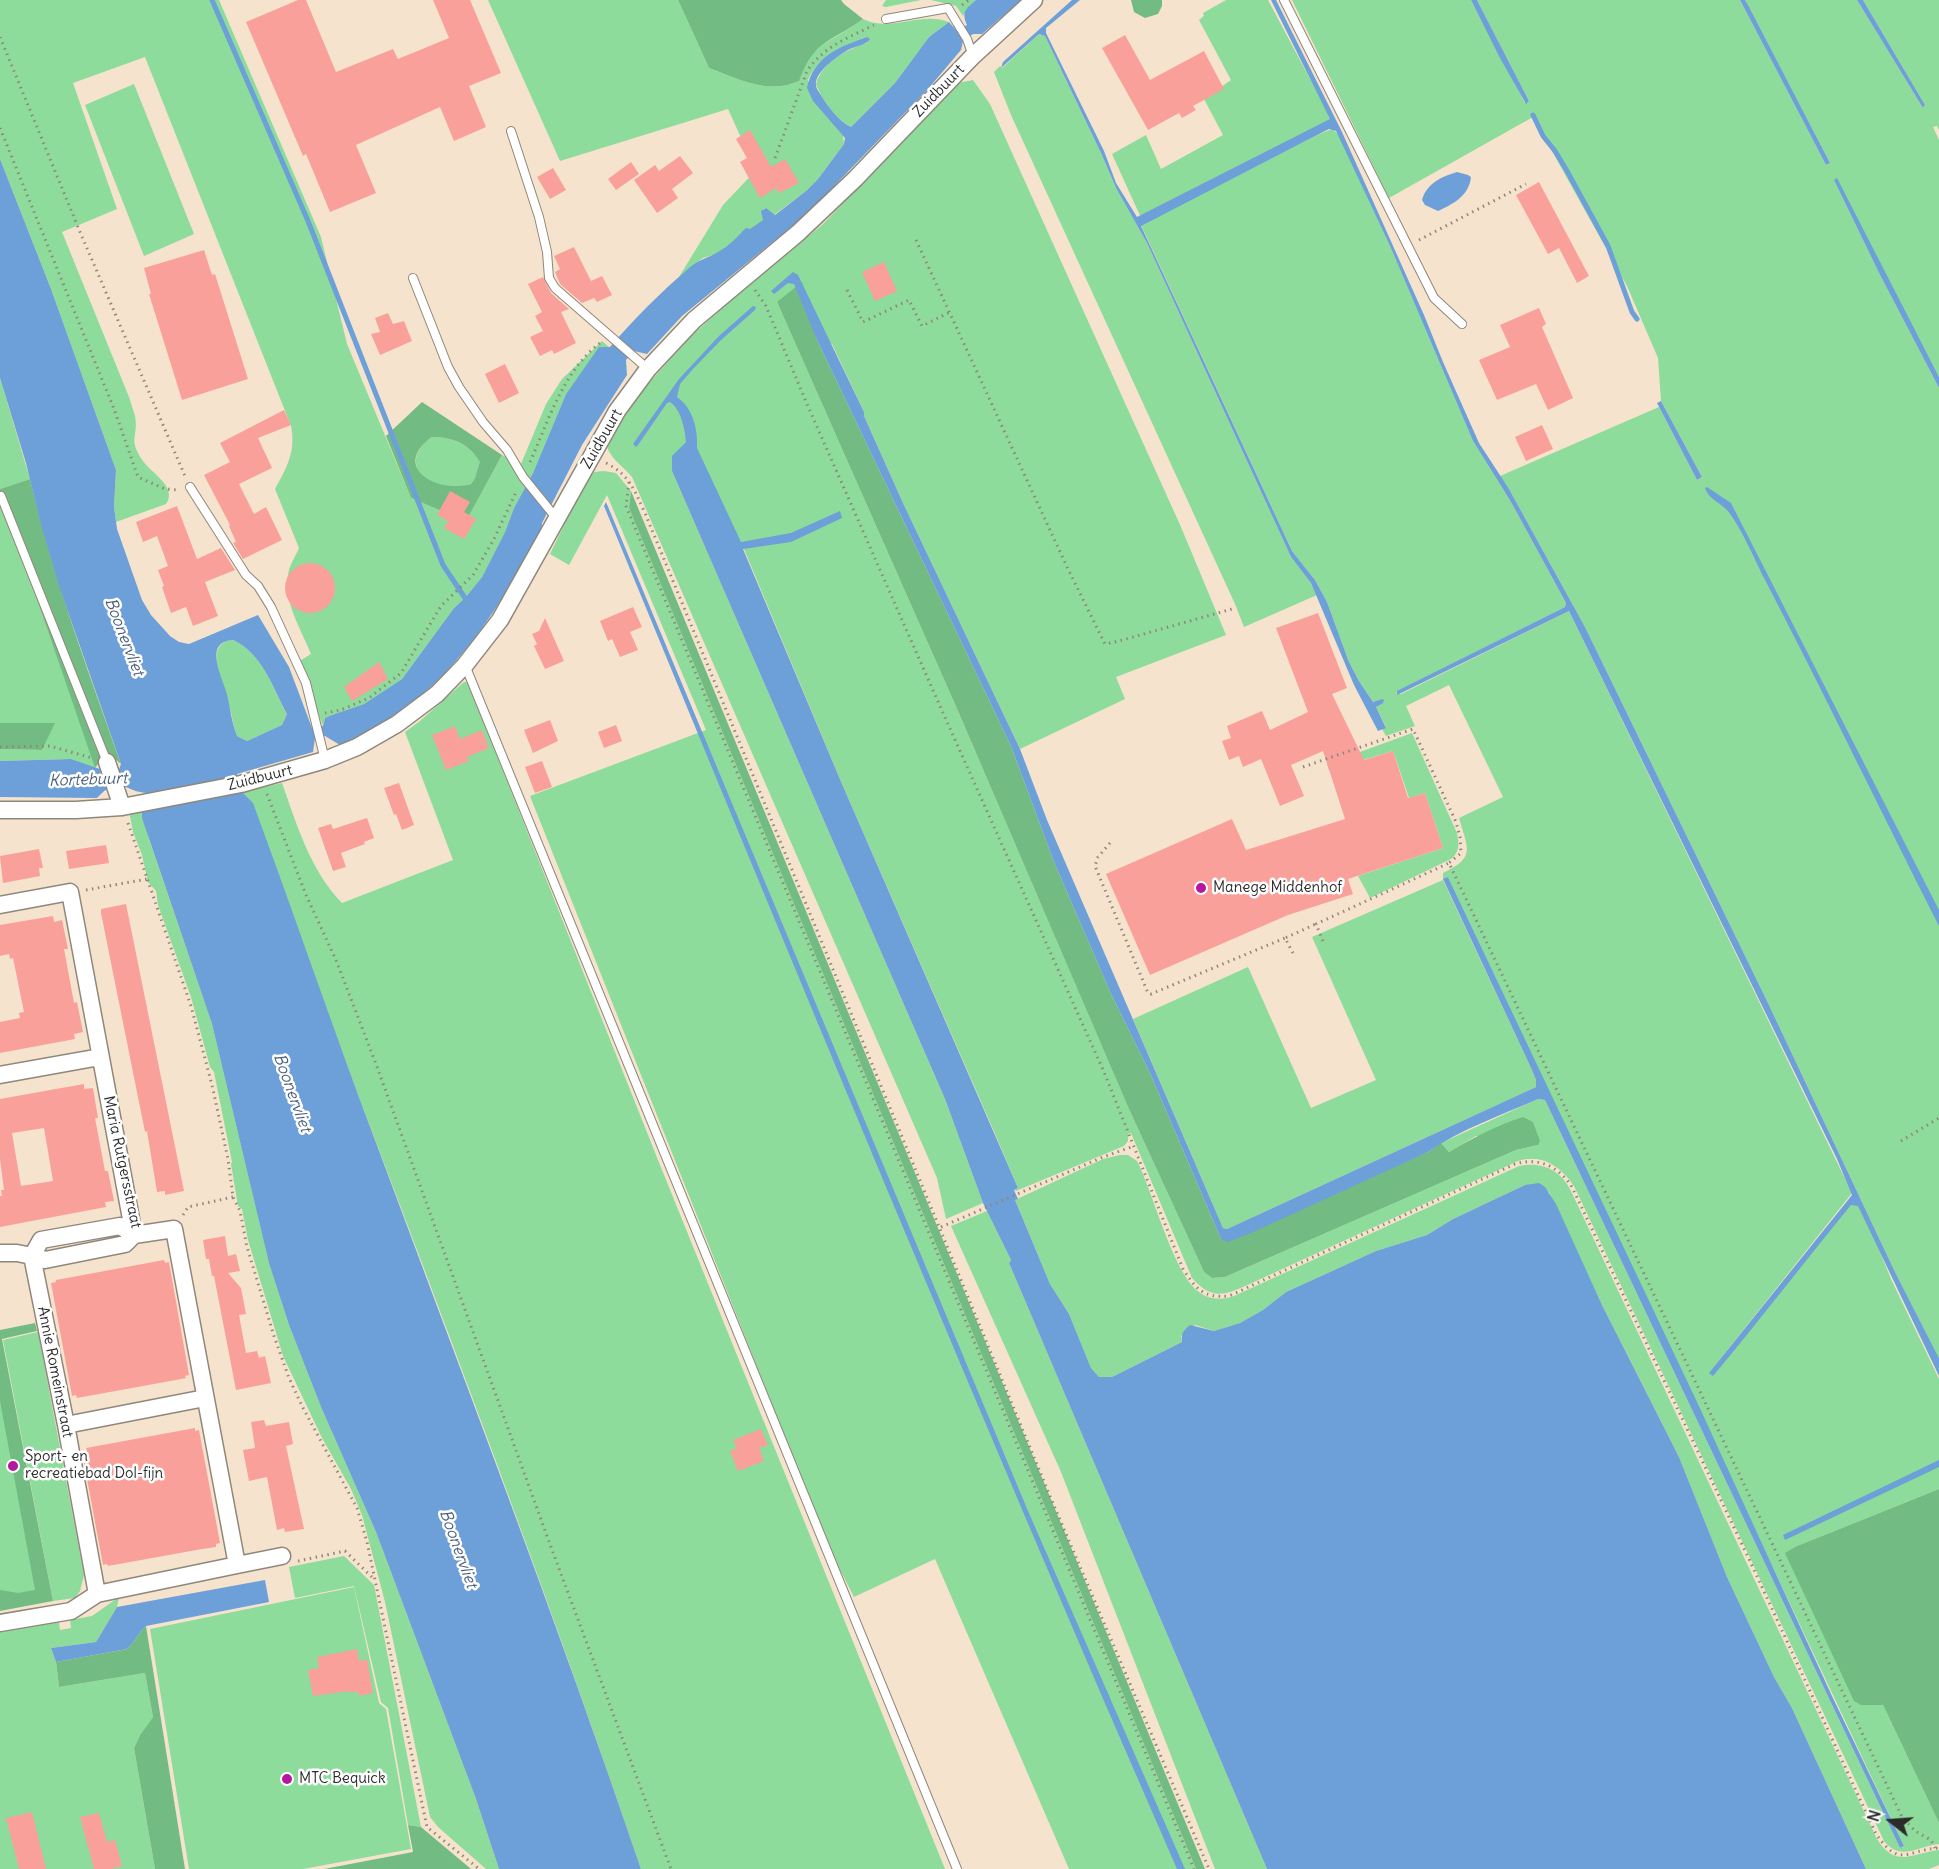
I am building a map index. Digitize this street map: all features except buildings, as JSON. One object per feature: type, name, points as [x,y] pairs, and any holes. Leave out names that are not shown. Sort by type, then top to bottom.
[{"type":"street","name":"Zuidbuurt","points":[[122,807],[241,784],[325,760],[357,747],[397,724],[437,694],[465,665],[500,620],[554,515],[617,411],[648,369],[694,320],[798,233],[847,186],[972,56],[1034,0]]},
{"type":"street","points":[[0,810],[122,807],[111,774]]},
{"type":"street","name":"Maria Rutgersstraat","points":[[0,905],[70,892],[134,1235],[174,1229],[237,1565]]},
{"type":"street","points":[[0,1075],[100,1057]]},
{"type":"street","points":[[0,1253],[17,1253],[45,1260],[125,1244],[134,1235]]},
{"type":"street","name":"Annie Romeinstraat","points":[[32,1256],[97,1594]]},
{"type":"street","points":[[66,1425],[205,1398]]},
{"type":"street","points":[[0,1623],[70,1611],[97,1594],[282,1556]]},
{"type":"lane","points":[[1284,0],[1434,298],[1462,324]]},
{"type":"lane","points":[[886,19],[948,8],[967,39],[972,56]]},
{"type":"lane","points":[[512,131],[539,217],[547,252],[549,278],[555,288],[648,369]]},
{"type":"lane","points":[[413,278],[448,367],[459,387],[483,422],[507,450],[525,480],[554,515]]},
{"type":"lane","points":[[190,487],[246,575],[258,586],[271,607],[306,682],[325,760]]},
{"type":"lane","points":[[1,496],[111,774]]},
{"type":"lane","points":[[465,665],[957,1869]]},
{"type":"path","points":[[775,158],[804,80],[815,60],[842,39],[886,19]]},
{"type":"path","points":[[0,38],[190,487],[182,490],[165,489],[138,477],[114,409],[0,128]]},
{"type":"path","points":[[1403,236],[1423,239],[1526,184]]},
{"type":"path","points":[[916,240],[1100,638],[1105,644],[1232,609]]},
{"type":"path","points":[[745,276],[766,306],[816,426],[1104,1072],[1183,1269],[1196,1288],[1211,1296],[1229,1296],[1515,1164],[1537,1161],[1559,1172],[1572,1187],[1744,1548],[1876,1834],[1886,1847],[1900,1856],[1937,1848],[1931,1840],[1915,1831],[1902,1817],[1449,863]]},
{"type":"path","points":[[847,290],[863,322],[909,300],[921,326],[950,312]]},
{"type":"path","points":[[315,714],[341,710],[369,698],[401,673],[441,606],[472,575],[494,539],[525,480],[564,386],[592,349],[611,338]]},
{"type":"path","points":[[591,455],[619,470],[629,480],[645,513],[1057,1512],[1209,1869]]},
{"type":"path","points":[[629,480],[626,507],[1194,1869]]},
{"type":"path","points":[[1110,843],[1098,857],[1095,866],[1148,993],[1151,994],[1316,924],[1449,863],[1461,854],[1456,822],[1413,729],[1303,767]]},
{"type":"path","points":[[0,747],[50,746],[111,774]]},
{"type":"path","points":[[262,778],[306,895],[336,960],[376,1064],[550,1547],[671,1869]]},
{"type":"path","points":[[122,807],[191,1006],[228,1159],[233,1197],[240,1211],[247,1247],[289,1378],[357,1508],[368,1542],[427,1827],[479,1869]]},
{"type":"path","points":[[101,888],[147,879]]},
{"type":"path","points":[[1316,924],[1323,941]]},
{"type":"path","points":[[1285,938],[1293,953]]},
{"type":"path","points":[[1901,1141],[1939,1118]]},
{"type":"path","points":[[941,1227],[1103,1157],[1134,1146]]},
{"type":"path","points":[[188,1207],[233,1197]]},
{"type":"path","points":[[282,1556],[284,1564],[345,1551],[376,1582]]},
{"type":"green space","points":[[0,0],[219,0],[321,237],[347,344],[411,498],[466,520],[502,455],[521,464],[546,404],[562,379],[602,341],[609,347],[599,348],[566,394],[533,473],[482,577],[454,608],[402,679],[364,704],[325,718],[323,726],[298,662],[311,654],[293,613],[288,591],[289,570],[299,548],[275,489],[287,466],[291,452],[291,426],[145,57],[73,83],[117,209],[62,232],[129,397],[135,416],[134,442],[138,453],[169,492],[166,504],[116,522],[114,507],[116,470],[51,289],[0,159]]},
{"type":"green space","points":[[488,0],[678,0],[709,68],[762,86],[785,86],[798,81],[804,67],[818,49],[863,19],[884,24],[927,19],[949,22],[929,37],[895,83],[851,127],[830,108],[816,84],[819,76],[830,63],[843,53],[867,43],[867,37],[825,58],[808,80],[819,107],[843,135],[844,144],[806,191],[774,215],[765,208],[762,211],[764,220],[716,254],[703,258],[679,277],[723,205],[760,166],[748,153],[728,109],[560,161]]},
{"type":"green space","points":[[678,0],[841,0],[863,19],[818,49],[805,67],[799,81],[782,86],[762,86],[709,68]]},
{"type":"green space","points":[[886,0],[921,0],[882,6]]},
{"type":"green space","points":[[931,0],[976,0],[963,16],[956,6]]},
{"type":"green space","points":[[1131,0],[1162,0],[1162,6],[1158,14],[1145,18],[1134,12]]},
{"type":"green space","points":[[1226,0],[1268,0],[1334,124],[1142,220],[1112,154],[1146,135],[1161,169],[1223,135],[1204,99],[1231,80],[1199,20],[1204,16],[1203,13]]},
{"type":"green space","points":[[1292,0],[1471,0],[1525,103],[1529,101],[1477,0],[1740,0],[1826,165],[1830,163],[1745,0],[1857,0],[1923,108],[1925,105],[1863,0],[1939,0],[1939,130],[1937,126],[1933,127],[1939,140],[1939,377],[1834,180],[1939,388],[1939,1358],[1895,1272],[1768,1003],[1585,627],[1500,476],[1659,407],[1697,480],[1702,477],[1661,401],[1658,358],[1627,286],[1533,117],[1389,198]]},
{"type":"green space","points":[[1039,34],[1045,36],[1116,188],[1147,243],[1291,557],[1311,583],[1317,595],[1244,627],[1011,115],[994,72],[1000,66],[1002,68]]},
{"type":"green space","points":[[973,80],[990,104],[1181,527],[1226,635],[1116,677],[1125,699],[1020,749],[903,503],[832,344],[777,302],[958,711],[1128,1107],[1204,1272],[1212,1278],[1225,1277],[1516,1150],[1538,1145],[1476,1136],[1449,1152],[1441,1143],[1538,1099],[1545,1100],[1900,1848],[1904,1846],[1448,877],[1443,880],[1443,873],[1461,862],[1467,852],[1459,818],[1503,797],[1449,685],[1406,706],[1415,726],[1386,736],[1382,729],[1386,727],[1376,707],[1382,699],[1373,702],[1359,681],[1349,662],[1327,602],[1315,580],[1292,551],[1141,225],[1332,129],[1338,134],[1390,246],[1473,441],[1511,502],[1566,603],[1565,607],[1396,694],[1401,694],[1569,611],[1852,1193],[1709,1373],[1857,1195],[1891,1279],[1939,1379],[1939,1489],[1797,1546],[1861,1705],[1883,1705],[1939,1823],[1939,1844],[1903,1852],[1890,1847],[1884,1841],[1574,1186],[1550,1163],[1535,1159],[1518,1161],[1243,1287],[1221,1294],[1204,1289],[1192,1278],[1131,1133],[1128,1134],[1128,1141],[1124,1146],[1016,1191],[1015,1189],[1018,1188],[996,1136],[842,784],[741,542],[672,456],[672,471],[945,1099],[983,1203],[946,1219],[937,1178],[632,477],[613,457],[606,443],[639,394],[691,336],[822,225],[957,83]]},
{"type":"green space","points":[[134,84],[194,234],[144,256],[85,105]]},
{"type":"green space","points":[[802,282],[817,340],[1011,746],[1054,862],[1112,996],[1150,1073],[1221,1239],[1428,1152],[1441,1143],[1449,1152],[1485,1132],[1523,1117],[1533,1122],[1540,1141],[1538,1145],[1516,1150],[1225,1277],[1212,1278],[1204,1272],[1128,1107],[958,711],[777,302]]},
{"type":"green space","points":[[0,378],[30,479],[0,489]]},
{"type":"green space","points":[[422,402],[502,455],[466,521],[411,498],[386,436]],"holes":[[[432,437],[440,437],[466,446],[480,462],[471,484],[444,485],[432,481],[417,467],[416,458],[420,448]]]},
{"type":"green space","points":[[432,437],[454,440],[466,446],[476,456],[481,463],[471,484],[445,487],[430,482],[418,471],[416,459],[418,453]]},
{"type":"green space","points":[[594,472],[616,473],[631,491],[629,508],[1196,1869],[1069,1869],[935,1559],[854,1597],[830,1550],[530,796],[706,730],[607,495],[569,565],[550,554],[577,498]]},
{"type":"green space","points":[[30,479],[60,587],[121,764],[107,752],[95,768],[0,491],[0,489]]},
{"type":"green space","points":[[0,491],[95,768],[71,759],[0,761],[0,749],[42,750],[54,723],[0,723]]},
{"type":"green space","points":[[631,491],[1205,1869],[1196,1869],[629,508]]},
{"type":"green space","points":[[233,640],[252,653],[259,662],[287,714],[282,725],[247,741],[237,736],[217,668],[218,649],[223,643]]},
{"type":"green space","points":[[464,682],[467,682],[472,693],[945,1869],[641,1869],[497,1464],[242,792],[282,783],[313,862],[342,903],[453,860],[405,732]]},
{"type":"green space","points":[[0,723],[55,723],[42,750],[0,749]]},
{"type":"green space","points":[[1412,733],[1457,833],[1457,851],[1451,859],[1370,898],[1358,876],[1443,848],[1425,793],[1409,798],[1393,751],[1329,770],[1327,764]]},
{"type":"green space","points":[[129,811],[142,812],[149,839],[212,1024],[269,1262],[289,1325],[321,1407],[376,1532],[476,1799],[499,1869],[486,1869],[438,1827],[430,1817],[385,1602],[362,1515],[283,1356],[248,1240],[242,1209],[238,1206],[232,1162],[214,1072],[210,1067],[191,997],[158,905],[156,891],[148,882]]},
{"type":"green space","points":[[1443,880],[1531,1068],[1536,1087],[1227,1229],[1223,1228],[1133,1019],[1248,967],[1311,1108],[1376,1080],[1312,937]]},
{"type":"green space","points":[[1128,1155],[1137,1161],[1172,1250],[1190,1282],[1203,1295],[1216,1298],[1234,1296],[1519,1166],[1543,1166],[1562,1178],[1571,1191],[1877,1839],[1891,1854],[1898,1856],[1913,1856],[1939,1850],[1939,1865],[1929,1869],[1866,1869],[1792,1708],[1774,1677],[1727,1577],[1679,1457],[1602,1305],[1549,1192],[1525,1185],[1453,1219],[1427,1235],[1376,1251],[1286,1292],[1263,1310],[1240,1323],[1214,1331],[1195,1325],[1181,1336],[1182,1342],[1112,1377],[1099,1377],[1091,1368],[1069,1314],[1050,1284],[1015,1200],[1103,1159]]},
{"type":"green space","points":[[987,1211],[1011,1260],[1009,1263],[1267,1869],[1215,1869],[1061,1472],[951,1226]]},
{"type":"green space","points":[[35,1323],[37,1331],[2,1339],[53,1601],[0,1611],[0,1590],[18,1593],[35,1590],[0,1401],[0,1330]]},
{"type":"green space","points":[[38,1332],[84,1575],[80,1591],[75,1598],[53,1601],[3,1340]]},
{"type":"green space","name":"Sport- en recreatiebad Dol-fijn","points":[[0,1333],[51,1599],[0,1608]]},
{"type":"green space","points":[[1939,1489],[1939,1823],[1883,1705],[1861,1705],[1854,1701],[1785,1553],[1797,1546]]},
{"type":"green space","points":[[344,1556],[374,1585],[421,1827],[408,1825],[388,1708],[381,1702],[354,1586],[295,1598],[289,1567]]},
{"type":"green space","name":"MTC Bequick","points":[[354,1587],[379,1703],[386,1709],[411,1849],[303,1869],[189,1869],[150,1629]]},
{"type":"green space","points":[[119,1597],[117,1607],[96,1642],[51,1648],[56,1662],[59,1687],[145,1673],[153,1717],[134,1748],[155,1869],[0,1869],[0,1632],[59,1622],[60,1630],[71,1628],[70,1620],[92,1616]]},
{"type":"green space","points":[[146,1626],[185,1869],[155,1869],[134,1748],[153,1717],[145,1673],[59,1687],[56,1662],[127,1649]]},
{"type":"green space","points":[[408,1825],[421,1827],[471,1869],[324,1869],[413,1852]]},
{"type":"water","points":[[976,0],[1021,0],[982,34],[973,34],[963,41],[961,50],[928,89],[807,214],[682,316],[647,354],[634,351],[626,360],[627,375],[582,445],[542,523],[540,535],[534,547],[498,605],[474,639],[446,672],[398,714],[340,745],[325,736],[315,738],[313,752],[237,774],[242,792],[253,803],[358,1095],[543,1591],[641,1869],[499,1869],[476,1799],[376,1532],[321,1407],[289,1325],[269,1263],[212,1024],[142,818],[142,812],[152,810],[147,793],[117,784],[105,790],[97,798],[0,797],[0,761],[71,759],[117,775],[121,764],[59,586],[26,463],[0,378],[0,159],[51,289],[116,470],[114,507],[117,529],[142,600],[151,615],[170,636],[179,642],[189,644],[258,615],[289,667],[312,728],[323,726],[325,718],[329,716],[364,704],[402,679],[454,608],[482,577],[533,473],[566,394],[599,347],[610,347],[648,306],[692,265],[722,250],[746,228],[750,229],[763,220],[761,211],[766,208],[775,215],[818,179],[844,144],[845,138],[813,101],[807,88],[815,68],[829,54],[847,44],[867,37],[870,39],[834,59],[823,69],[816,80],[817,88],[828,106],[851,127],[895,83],[929,37],[949,22],[957,31],[967,25],[965,13]],"holes":[[[233,640],[252,653],[266,672],[287,714],[282,725],[247,741],[237,736],[235,731],[216,654],[218,647],[224,642]]]},
{"type":"water","points":[[1072,0],[1080,0],[1046,28],[1046,33],[1104,151],[1116,183],[1137,217],[1330,119],[1271,0],[1276,0],[1342,132],[1479,443],[1509,489],[1585,627],[1768,1003],[1895,1272],[1939,1358],[1939,1376],[1858,1206],[1851,1205],[1713,1376],[1709,1373],[1852,1195],[1837,1159],[1569,611],[1397,695],[1397,691],[1565,607],[1566,603],[1511,502],[1473,441],[1390,246],[1336,131],[1329,129],[1141,226],[1292,551],[1315,580],[1327,602],[1349,662],[1359,681],[1373,702],[1384,700],[1376,707],[1386,728],[1378,731],[1354,685],[1311,583],[1291,557],[1147,243],[1116,188],[1045,36],[1039,34],[1001,68],[1003,62]]},
{"type":"water","points":[[1471,0],[1477,0],[1529,101],[1526,104],[1500,58]]},
{"type":"water","points":[[1740,0],[1745,0],[1748,5],[1830,163],[1826,165]]},
{"type":"water","points":[[1857,0],[1863,0],[1925,105],[1923,108]]},
{"type":"water","points":[[1457,172],[1471,177],[1464,194],[1438,211],[1425,205],[1422,200],[1427,189],[1440,179]]},
{"type":"water","points":[[1837,178],[1939,377],[1939,388],[1879,273],[1834,180]]},
{"type":"water","points":[[793,272],[798,275],[864,412],[903,503],[1020,749],[1047,820],[1223,1228],[1227,1229],[1536,1087],[1531,1068],[1443,879],[1448,877],[1904,1846],[1900,1848],[1545,1100],[1538,1099],[1482,1123],[1428,1152],[1251,1233],[1228,1242],[1221,1239],[1150,1073],[1112,996],[1054,862],[1011,746],[817,340],[794,284],[788,283],[774,294],[771,291]]},
{"type":"water","points":[[753,306],[756,307],[755,310],[721,340],[680,384],[677,397],[691,413],[697,434],[697,448],[741,542],[791,533],[840,511],[842,518],[791,542],[743,549],[842,784],[1018,1188],[1014,1190],[1018,1199],[1015,1200],[1050,1284],[1069,1314],[1091,1368],[1099,1377],[1112,1377],[1182,1342],[1183,1332],[1190,1325],[1214,1331],[1240,1323],[1263,1310],[1286,1292],[1376,1251],[1427,1235],[1453,1219],[1525,1185],[1539,1183],[1545,1187],[1556,1204],[1602,1305],[1679,1457],[1727,1577],[1774,1677],[1792,1708],[1866,1869],[1267,1869],[1009,1263],[1011,1260],[983,1203],[945,1099],[672,471],[672,456],[686,442],[682,420],[674,405],[667,403],[638,445],[636,447],[633,444],[679,379],[719,336]]},
{"type":"water","points":[[1661,401],[1702,477],[1697,480],[1657,403]]},
{"type":"water","points":[[1707,487],[1731,503],[1939,910],[1939,926],[1742,533],[1727,510],[1709,495],[1705,488]]},
{"type":"water","points":[[606,502],[1028,1511],[1185,1869],[1177,1869],[959,1360],[604,506]]},
{"type":"water","points":[[1939,1460],[1939,1467],[1785,1540],[1783,1535]]},
{"type":"water","points":[[265,1580],[269,1602],[146,1626],[127,1649],[56,1662],[51,1648],[96,1642],[117,1607]]},
{"type":"waterway","points":[[212,0],[308,221],[443,565],[465,598]]},
{"type":"waterway","points":[[1533,115],[1608,246],[1632,312],[1637,319]]},
{"type":"place","name":"Manege Middenhof","points":[[1201,888]]},
{"type":"place","name":"Sport- en recreatiebad Dol-fijn","points":[[13,1466]]},
{"type":"place","name":"MTC Bequick","points":[[287,1779]]},
{"type":"water label","name":"Boonervliet","points":[[124,637]]},
{"type":"water label","name":"Kortebuurt","points":[[88,780]]},
{"type":"water label","name":"Boonervliet","points":[[292,1093]]},
{"type":"water label","name":"Boonervliet","points":[[458,1549]]}]
